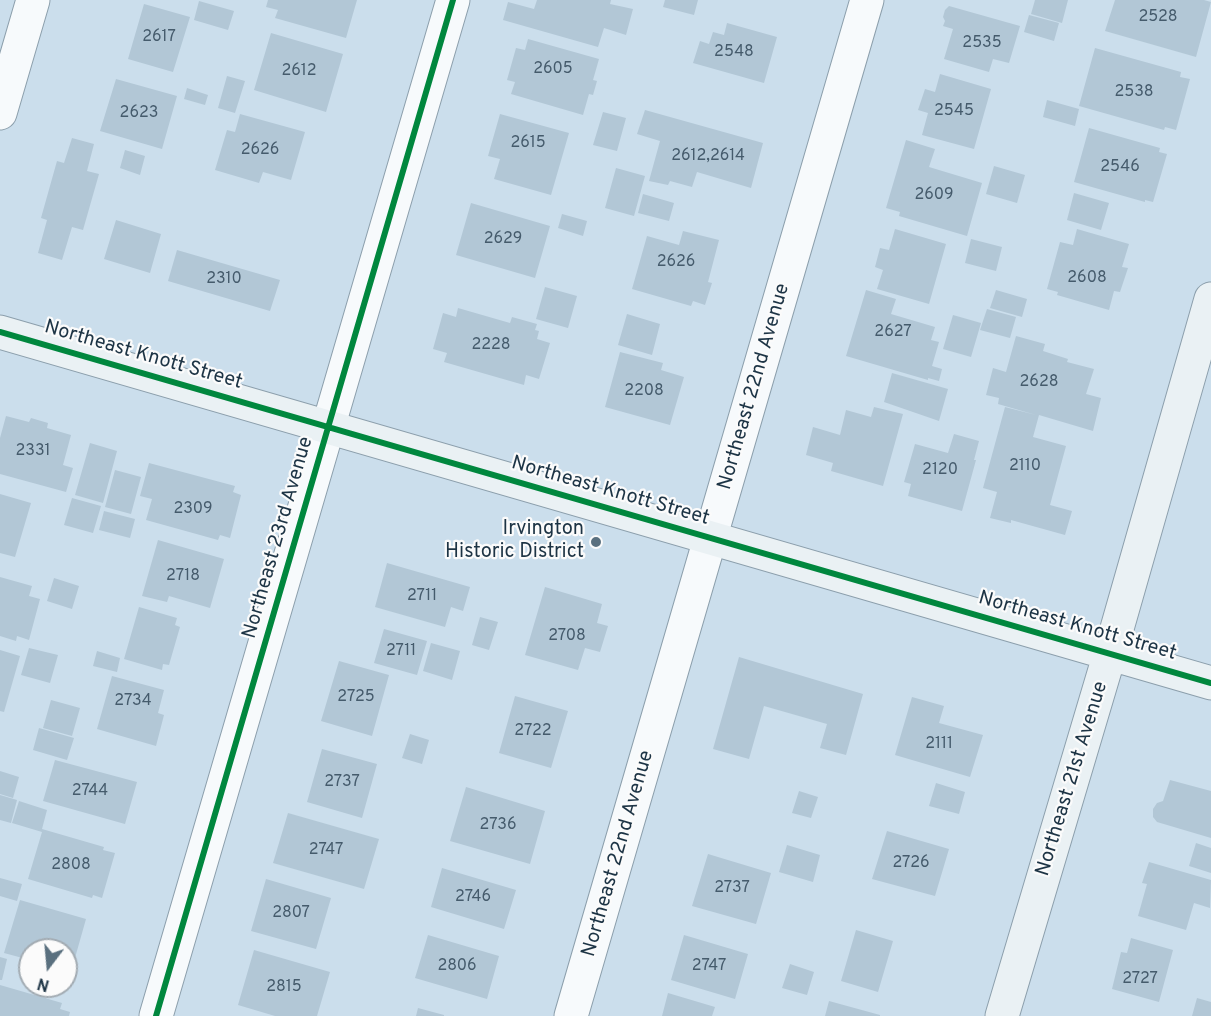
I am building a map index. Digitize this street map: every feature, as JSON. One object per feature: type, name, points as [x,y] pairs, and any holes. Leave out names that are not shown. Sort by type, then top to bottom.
[{"type":"street","points":[[0,113],[33,0]]},
{"type":"street","name":"Northeast 23rd Avenue","points":[[156,1016],[453,0]]},
{"type":"street","name":"Northeast 22nd Avenue","points":[[572,1016],[867,0]]},
{"type":"street","name":"Northeast 21st Avenue","points":[[1002,1016],[1110,653],[1211,299]]},
{"type":"street","name":"Northeast Knott Street","points":[[0,332],[1211,683]]},
{"type":"building","points":[[268,0],[357,0],[346,38],[275,18],[278,10],[266,7]]},
{"type":"building","points":[[537,0],[611,0],[610,4],[633,9],[626,35],[604,28],[598,47],[503,20],[508,2],[534,9]]},
{"type":"building","points":[[665,0],[698,0],[694,15],[663,7]]},
{"type":"building","points":[[1035,0],[1068,0],[1062,23],[1031,14]]},
{"type":"building","points":[[1115,0],[1204,0],[1211,2],[1196,57],[1105,31]]},
{"type":"building","points":[[199,1],[234,11],[228,30],[194,20]]},
{"type":"building","points":[[144,4],[190,17],[173,72],[128,59]]},
{"type":"building","points":[[949,6],[1020,26],[1009,63],[993,59],[989,72],[944,59],[953,29],[943,26],[945,10]]},
{"type":"building","points":[[1029,15],[1059,23],[1054,41],[1024,32]]},
{"type":"building","points":[[727,23],[777,37],[764,83],[693,63],[700,41],[709,44],[713,32],[724,35]]},
{"type":"building","points":[[271,33],[343,54],[326,112],[254,90]]},
{"type":"building","points":[[528,39],[599,59],[593,80],[597,81],[593,95],[589,94],[583,115],[511,94],[515,82],[507,80],[516,48],[525,50]]},
{"type":"building","points":[[1095,48],[1181,72],[1180,77],[1190,79],[1176,130],[1165,127],[1164,130],[1079,106]]},
{"type":"building","points":[[940,74],[991,89],[974,149],[922,135],[928,113],[918,110],[925,89],[935,92]]},
{"type":"building","points":[[227,76],[245,81],[235,113],[218,108]]},
{"type":"building","points":[[116,79],[177,96],[162,149],[100,131]]},
{"type":"building","points":[[187,88],[208,95],[205,105],[184,99]]},
{"type":"building","points":[[1047,100],[1079,109],[1075,126],[1043,117]]},
{"type":"building","points":[[645,110],[763,143],[751,188],[697,172],[692,187],[670,181],[668,185],[649,181],[660,141],[637,134]]},
{"type":"building","points":[[603,112],[626,118],[617,151],[593,145]]},
{"type":"building","points":[[240,114],[305,132],[291,180],[263,172],[259,183],[215,170],[227,130],[235,132]]},
{"type":"building","points":[[500,114],[569,133],[551,195],[494,179],[500,159],[488,156]]},
{"type":"building","points":[[1089,128],[1160,148],[1159,152],[1167,154],[1153,202],[1145,200],[1145,202],[1074,182]]},
{"type":"building","points":[[72,138],[94,144],[87,171],[99,174],[83,230],[72,227],[62,260],[38,253],[47,220],[41,218],[57,161],[64,163]]},
{"type":"building","points":[[906,140],[935,149],[929,167],[982,183],[967,236],[899,216],[900,212],[886,208]]},
{"type":"building","points":[[125,150],[145,156],[140,175],[120,168]]},
{"type":"building","points":[[994,166],[1025,175],[1017,203],[986,194]]},
{"type":"building","points":[[616,168],[645,176],[634,216],[605,208]]},
{"type":"building","points":[[1074,193],[1109,203],[1101,230],[1067,220]]},
{"type":"building","points":[[643,194],[674,203],[669,221],[638,213]]},
{"type":"building","points":[[471,203],[550,226],[535,278],[456,255]]},
{"type":"building","points":[[562,214],[587,221],[583,236],[558,228]]},
{"type":"building","points":[[116,220],[161,234],[150,273],[104,259]]},
{"type":"building","points":[[895,229],[946,244],[929,304],[877,289],[883,270],[875,267],[880,248],[889,250]]},
{"type":"building","points":[[1077,229],[1129,244],[1122,267],[1128,268],[1120,292],[1114,291],[1109,310],[1057,295],[1058,292],[1047,289],[1060,242],[1073,245]]},
{"type":"building","points":[[683,231],[719,240],[708,282],[712,283],[705,305],[693,301],[691,306],[632,289],[647,236],[679,245]]},
{"type":"building","points":[[971,239],[1002,247],[996,271],[965,263]]},
{"type":"building","points":[[177,250],[280,280],[270,311],[168,281]]},
{"type":"building","points":[[545,287],[577,296],[568,328],[536,319]]},
{"type":"building","points":[[866,290],[896,299],[891,314],[935,327],[931,340],[939,342],[932,366],[942,369],[939,381],[928,378],[928,380],[846,356]]},
{"type":"building","points":[[996,290],[1027,299],[1022,317],[990,308]]},
{"type":"building","points":[[458,308],[510,323],[512,317],[537,324],[535,330],[539,331],[537,339],[550,343],[539,379],[526,375],[524,385],[444,362],[447,353],[433,349],[443,313],[456,317]]},
{"type":"building","points":[[987,309],[1016,317],[1010,338],[980,330]]},
{"type":"building","points":[[627,314],[660,324],[652,355],[618,345]]},
{"type":"building","points":[[953,315],[981,323],[971,357],[943,349]]},
{"type":"building","points":[[1016,336],[1045,344],[1043,351],[1068,359],[1067,362],[1094,369],[1086,394],[1101,398],[1093,431],[1039,415],[1033,437],[1066,446],[1050,505],[1072,511],[1065,535],[1011,520],[1011,523],[990,518],[997,492],[983,488],[1005,407],[1036,415],[998,404],[999,398],[986,395],[993,368],[1006,372]]},
{"type":"building","points":[[620,352],[663,363],[661,370],[684,377],[670,425],[605,407]]},
{"type":"building","points":[[892,373],[948,389],[939,421],[884,402]]},
{"type":"building","points":[[874,407],[903,414],[883,486],[831,471],[833,463],[806,455],[813,427],[840,435],[846,410],[871,417]]},
{"type":"building","points":[[6,416],[29,422],[31,418],[48,423],[47,428],[71,435],[63,465],[73,468],[66,492],[0,474],[0,438]]},
{"type":"building","points":[[954,434],[979,441],[962,511],[908,496],[911,484],[904,482],[915,444],[948,453]]},
{"type":"building","points":[[90,443],[117,451],[103,503],[75,495]]},
{"type":"building","points":[[149,463],[235,486],[233,492],[241,495],[230,538],[220,535],[218,540],[146,520],[152,499],[140,496]]},
{"type":"building","points":[[115,470],[141,477],[131,514],[105,507]]},
{"type":"building","points":[[0,494],[31,503],[15,557],[0,553]]},
{"type":"building","points":[[72,498],[101,506],[93,533],[64,525]]},
{"type":"building","points":[[104,511],[135,519],[130,538],[99,530]]},
{"type":"building","points":[[158,540],[224,559],[210,608],[169,596],[167,602],[142,596]]},
{"type":"building","points":[[387,563],[470,587],[463,611],[451,607],[445,627],[375,607]]},
{"type":"building","points":[[0,577],[32,586],[29,596],[40,599],[29,640],[17,636],[16,641],[0,636]]},
{"type":"building","points":[[54,578],[79,586],[72,609],[47,601]]},
{"type":"building","points":[[545,587],[602,604],[597,623],[608,626],[600,652],[585,648],[578,670],[525,655]]},
{"type":"building","points":[[139,607],[177,618],[175,625],[180,627],[169,665],[163,664],[162,670],[124,659]]},
{"type":"building","points":[[480,617],[498,622],[489,650],[472,645]]},
{"type":"building","points":[[384,629],[427,641],[417,675],[374,663]]},
{"type":"building","points":[[431,643],[460,651],[452,680],[423,671]]},
{"type":"building","points":[[29,648],[58,655],[50,683],[21,675]]},
{"type":"building","points":[[0,650],[20,656],[4,712],[0,711]]},
{"type":"building","points":[[97,651],[120,658],[117,672],[93,666]]},
{"type":"building","points":[[739,657],[863,694],[846,755],[820,748],[827,724],[764,706],[749,759],[713,749]]},
{"type":"building","points":[[339,661],[389,675],[372,736],[321,721]]},
{"type":"building","points":[[112,676],[164,690],[158,713],[164,715],[156,746],[97,729]]},
{"type":"building","points":[[515,696],[568,711],[551,768],[499,753]]},
{"type":"building","points":[[912,697],[944,706],[939,723],[983,735],[970,777],[895,755]]},
{"type":"building","points":[[51,700],[80,708],[72,736],[43,728]]},
{"type":"building","points":[[39,728],[74,738],[67,760],[33,750]]},
{"type":"building","points":[[410,734],[429,740],[422,764],[402,758]]},
{"type":"building","points":[[322,749],[377,764],[362,818],[307,802]]},
{"type":"building","points":[[55,760],[137,782],[125,824],[43,801]]},
{"type":"building","points":[[0,771],[19,777],[13,798],[0,794]]},
{"type":"building","points":[[1170,780],[1211,791],[1211,838],[1157,822],[1153,817],[1153,809],[1157,803],[1163,801]]},
{"type":"building","points":[[936,783],[965,792],[959,814],[929,806]]},
{"type":"building","points":[[466,787],[545,811],[530,864],[450,841]]},
{"type":"building","points":[[799,791],[818,797],[811,818],[792,813]]},
{"type":"building","points":[[0,795],[17,800],[11,823],[0,820]]},
{"type":"building","points":[[19,801],[47,810],[42,829],[104,847],[103,850],[115,853],[102,898],[93,895],[92,898],[28,879],[42,832],[12,823]]},
{"type":"building","points":[[288,813],[379,839],[364,889],[273,863]]},
{"type":"building","points":[[887,831],[949,849],[935,896],[872,879]]},
{"type":"building","points":[[1196,843],[1211,848],[1211,873],[1189,866]]},
{"type":"building","points":[[787,845],[820,855],[813,882],[779,872]]},
{"type":"building","points":[[708,854],[771,873],[756,924],[692,906]]},
{"type":"building","points":[[1149,862],[1211,880],[1210,908],[1194,903],[1186,930],[1138,916],[1147,884],[1142,883]]},
{"type":"building","points":[[442,868],[516,890],[504,929],[431,907]]},
{"type":"building","points":[[0,878],[22,884],[17,901],[0,896]]},
{"type":"building","points":[[266,879],[331,898],[316,949],[251,931]]},
{"type":"building","points":[[20,900],[86,919],[78,947],[78,938],[18,938],[18,957],[4,953]]},
{"type":"building","points":[[856,930],[893,941],[878,992],[841,981]]},
{"type":"building","points":[[428,935],[499,956],[487,999],[415,978]]},
{"type":"building","points":[[684,935],[748,954],[735,999],[671,980]]},
{"type":"building","points":[[1131,938],[1173,950],[1159,1002],[1112,989],[1121,952],[1127,953]]},
{"type":"building","points":[[254,950],[330,972],[317,1016],[275,1016],[238,1005]]},
{"type":"building","points":[[0,957],[7,959],[2,980],[0,980]]},
{"type":"building","points":[[790,964],[814,972],[807,995],[782,988]]},
{"type":"building","points":[[0,985],[18,990],[18,998],[45,998],[62,1003],[60,1009],[70,1012],[69,1016],[0,1016]]},
{"type":"building","points":[[668,993],[715,1007],[712,1016],[662,1016]]},
{"type":"building","points":[[1197,998],[1211,1002],[1211,1016],[1192,1016]]},
{"type":"building","points":[[829,1001],[880,1015],[880,1016],[825,1016]]},
{"type":"building","points":[[418,1008],[444,1015],[444,1016],[416,1016]]},
{"type":"cycle path","points":[[156,1016],[453,0]]},
{"type":"cycle path","points":[[0,332],[1211,683]]},
{"type":"place","name":"Irvington Historic District","points":[[596,542]]}]
